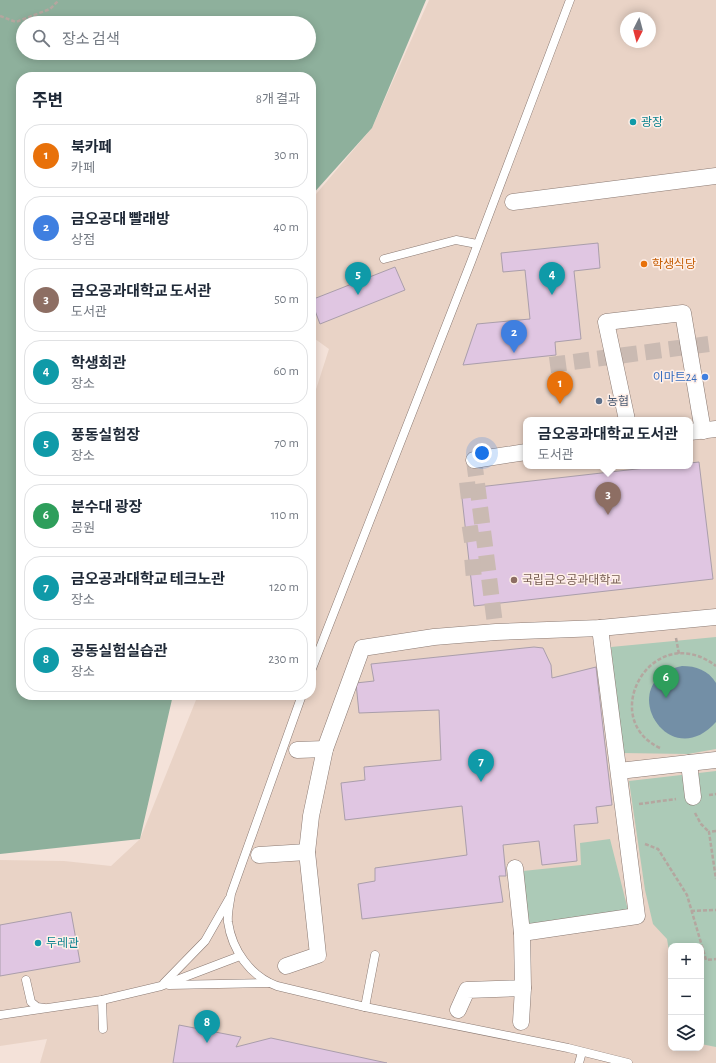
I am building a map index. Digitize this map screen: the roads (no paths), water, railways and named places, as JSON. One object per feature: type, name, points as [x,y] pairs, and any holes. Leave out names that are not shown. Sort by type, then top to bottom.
[{"type":"street","points":[[513,202],[716,176]]},
{"type":"street","points":[[626,417],[606,322],[684,313],[703,431]]},
{"type":"street","points":[[474,460],[523,452]]},
{"type":"street","points":[[286,966],[318,955],[307,852],[310,816],[325,749],[362,648],[434,637],[488,632],[600,628],[716,617]]},
{"type":"street","points":[[522,933],[637,916],[600,628]]},
{"type":"street","points":[[297,750],[325,749]]},
{"type":"street","points":[[619,771],[716,760]]},
{"type":"street","points":[[689,763],[693,797]]},
{"type":"street","points":[[260,855],[307,852]]},
{"type":"street","points":[[515,868],[522,933],[523,988],[521,1022]]},
{"type":"street","points":[[458,1010],[467,990],[523,988]]},
{"type":"lane","points":[[316,658],[570,0]]},
{"type":"lane","points":[[384,259],[456,240],[477,244]]},
{"type":"lane","points":[[161,986],[205,941],[231,894],[300,700]]},
{"type":"lane","points":[[231,894],[228,920],[233,941],[240,956],[253,972],[269,983]]},
{"type":"lane","points":[[365,1007],[375,955]]},
{"type":"lane","points":[[0,1015],[102,1000],[161,986],[240,956]]},
{"type":"lane","points":[[26,980],[31,1002],[37,1006],[47,1008]]},
{"type":"lane","points":[[161,986],[220,983],[269,983],[365,1007],[628,1063]]},
{"type":"lane","points":[[102,1000],[103,1029]]},
{"type":"lane","points":[[579,1063],[582,1052]]},
{"type":"water","points":[[682,666],[697,668],[705,672],[716,683],[716,722],[698,736],[681,738],[666,732],[655,720],[649,705],[651,689],[661,675]]},
{"type":"tunnel","points":[[550,365],[716,343]]},
{"type":"tunnel","points":[[474,460],[496,632]]},
{"type":"tunnel","points":[[460,491],[478,489]]},
{"type":"tunnel","points":[[463,535],[483,532]]},
{"type":"tunnel","points":[[465,568],[488,566]]},
{"type":"place","name":"광장","points":[[633,122]]},
{"type":"place","name":"학생식당","points":[[644,264]]},
{"type":"place","name":"풍동실험장","points":[[358,295]]},
{"type":"place","name":"학생회관","points":[[552,295]]},
{"type":"place","name":"금오공대 빨래방","points":[[514,353]]},
{"type":"place","name":"이마트24","points":[[705,377]]},
{"type":"place","name":"농협","points":[[599,401]]},
{"type":"place","name":"북카페","points":[[560,404]]},
{"type":"place","name":"금오공과대학교 도서관","points":[[608,515]]},
{"type":"place","name":"국립금오공과대학교","points":[[514,580]]},
{"type":"place","name":"분수대 광장","points":[[666,698]]},
{"type":"place","name":"금오공과대학교 테크노관","points":[[481,782]]},
{"type":"place","name":"두레관","points":[[38,943]]},
{"type":"place","name":"공동실험실습관","points":[[207,1043]]}]
